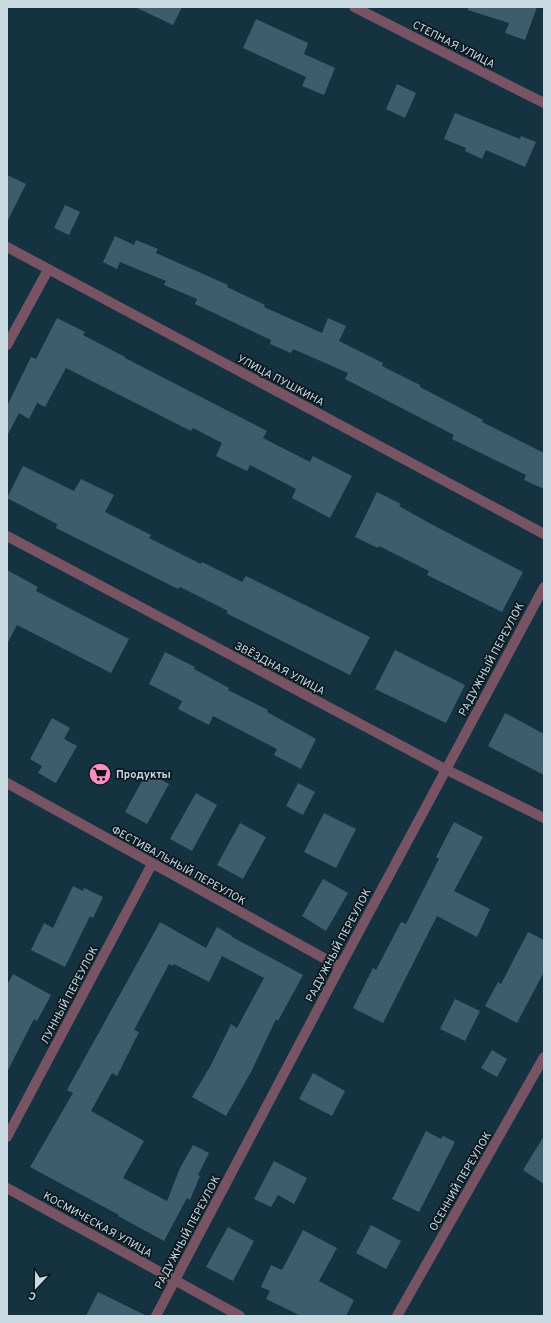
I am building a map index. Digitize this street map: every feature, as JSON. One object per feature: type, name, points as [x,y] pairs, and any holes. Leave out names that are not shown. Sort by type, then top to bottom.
[{"type":"street","name":"СТЕПНАЯ УЛИЦА","points":[[354,7],[544,103]]},
{"type":"street","name":"УЛИЦА ПУШКИНА","points":[[7,247],[544,534]]},
{"type":"street","points":[[7,345],[48,270]]},
{"type":"street","name":"ЗВЁЗДНАЯ УЛИЦА","points":[[7,536],[445,769],[544,818]]},
{"type":"street","name":"РАДУЖНЫЙ ПЕРЕУЛОК","points":[[156,1316],[176,1281],[340,966],[544,586]]},
{"type":"street","name":"ФЕСТИВАЛЬНЫЙ ПЕРЕУЛОК","points":[[7,783],[340,966]]},
{"type":"street","name":"ЛУННЫЙ ПЕРЕУЛОК","points":[[7,1137],[152,864]]},
{"type":"street","name":"ОСЕННИЙ ПЕРЕУЛОК","points":[[397,1316],[544,1057]]},
{"type":"street","name":"КОСМИЧЕСКАЯ УЛИЦА","points":[[7,1188],[240,1316]]},
{"type":"building","points":[[135,7],[182,7],[173,25]]},
{"type":"building","points":[[468,7],[537,7],[525,40],[505,33],[509,23],[468,10]]},
{"type":"building","points":[[256,19],[308,43],[304,54],[335,68],[324,95],[302,86],[306,77],[243,48]]},
{"type":"building","points":[[397,84],[416,93],[405,118],[386,109]]},
{"type":"building","points":[[455,113],[520,139],[521,136],[536,142],[525,167],[486,150],[482,159],[465,151],[466,148],[444,139]]},
{"type":"building","points":[[7,175],[26,184],[7,222]]},
{"type":"building","points":[[65,205],[80,212],[69,235],[54,228]]},
{"type":"building","points":[[115,236],[134,245],[136,240],[158,249],[156,253],[228,285],[227,287],[265,305],[264,307],[322,333],[328,318],[346,326],[339,341],[383,363],[382,366],[483,420],[482,422],[544,453],[544,489],[524,480],[526,475],[452,439],[454,435],[345,379],[348,373],[293,349],[291,353],[270,344],[271,340],[195,304],[197,299],[164,285],[166,281],[120,262],[117,269],[103,262]]},
{"type":"building","points":[[57,318],[85,332],[83,335],[125,358],[267,431],[263,438],[310,462],[313,456],[352,476],[330,518],[292,498],[296,489],[250,465],[247,471],[216,456],[222,443],[193,428],[191,431],[66,368],[45,407],[37,403],[29,419],[19,413],[7,436],[7,406],[31,357],[36,359]]},
{"type":"building","points":[[23,466],[74,491],[81,479],[114,495],[105,512],[151,535],[149,538],[201,564],[202,562],[242,582],[246,576],[370,637],[350,675],[226,613],[228,611],[180,587],[178,589],[56,528],[57,524],[7,498]]},
{"type":"building","points":[[377,492],[401,504],[399,506],[431,524],[523,572],[502,612],[427,575],[429,571],[379,546],[378,548],[355,537]]},
{"type":"building","points":[[7,570],[38,587],[36,591],[129,639],[111,673],[17,625],[7,644]]},
{"type":"building","points":[[395,650],[465,685],[446,723],[375,689]]},
{"type":"building","points":[[165,652],[195,667],[194,669],[229,688],[228,690],[268,710],[267,712],[316,739],[301,769],[274,755],[277,749],[213,716],[209,725],[178,709],[182,701],[149,684]]},
{"type":"building","points":[[505,713],[544,734],[544,775],[488,746]]},
{"type":"building","points":[[52,718],[70,728],[64,739],[77,746],[56,783],[38,773],[42,766],[30,759]]},
{"type":"building","points":[[147,772],[169,784],[147,824],[125,812]]},
{"type":"building","points":[[298,783],[315,792],[303,815],[286,806]]},
{"type":"building","points":[[196,793],[217,805],[192,851],[170,839]]},
{"type":"building","points":[[324,813],[356,829],[336,868],[304,852]]},
{"type":"building","points":[[454,822],[483,837],[454,891],[490,909],[477,937],[437,916],[383,1023],[353,1008],[373,968],[376,970],[401,922],[406,924],[439,859],[436,857]]},
{"type":"building","points":[[240,823],[266,837],[243,879],[217,865]]},
{"type":"building","points":[[323,879],[348,893],[326,931],[302,916]]},
{"type":"building","points":[[73,886],[83,891],[84,888],[103,897],[93,918],[90,916],[65,967],[31,950],[44,923],[53,928]]},
{"type":"building","points":[[160,922],[206,948],[217,927],[232,937],[303,975],[278,1021],[276,1019],[251,1072],[226,1116],[192,1097],[211,1065],[231,1024],[237,1028],[264,978],[222,956],[209,982],[174,964],[173,966],[169,964],[134,1030],[139,1032],[117,1076],[112,1073],[91,1111],[144,1141],[123,1178],[167,1201],[180,1168],[193,1145],[209,1153],[198,1175],[200,1176],[190,1200],[187,1198],[164,1241],[30,1167],[73,1093],[67,1090]]},
{"type":"building","points":[[528,932],[544,940],[544,972],[517,1023],[485,1006],[498,982],[501,984]]},
{"type":"building","points":[[13,974],[51,995],[37,1021],[34,1019],[7,1072],[7,985]]},
{"type":"building","points":[[455,999],[480,1011],[465,1041],[440,1029]]},
{"type":"building","points":[[492,1050],[507,1059],[497,1077],[481,1068]]},
{"type":"building","points":[[313,1073],[345,1091],[332,1116],[299,1099]]},
{"type":"building","points":[[426,1131],[441,1139],[443,1136],[455,1142],[419,1212],[392,1199]]},
{"type":"building","points":[[544,1136],[544,1184],[523,1170]]},
{"type":"building","points":[[274,1161],[307,1178],[294,1204],[278,1195],[271,1207],[254,1199]]},
{"type":"building","points":[[371,1225],[401,1241],[386,1269],[356,1253]]},
{"type":"building","points":[[228,1227],[254,1241],[233,1281],[206,1267]]},
{"type":"building","points":[[303,1230],[337,1248],[319,1281],[354,1300],[346,1316],[301,1316],[266,1299],[270,1291],[261,1287],[271,1265],[282,1270]]},
{"type":"building","points":[[98,1292],[147,1316],[86,1316]]},
{"type":"place","name":"Продукты","points":[[100,774]]}]
